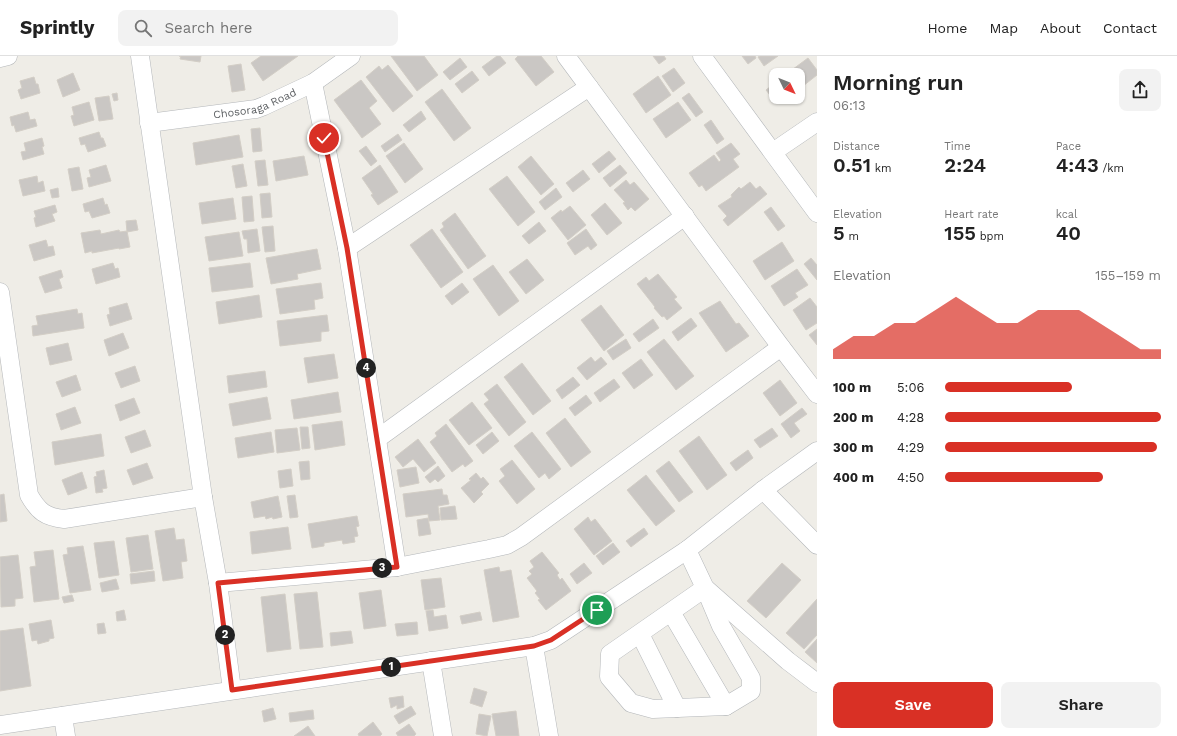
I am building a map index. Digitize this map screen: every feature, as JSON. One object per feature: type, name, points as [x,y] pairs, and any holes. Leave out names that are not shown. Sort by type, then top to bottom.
[{"type":"street","points":[[0,58],[8,56]]},
{"type":"street","points":[[140,56],[203,497],[218,583],[232,690]]},
{"type":"street","name":"Chosoraga Road","points":[[149,123],[256,109],[313,83],[351,56]]},
{"type":"street","points":[[566,56],[817,394]]},
{"type":"street","points":[[702,56],[817,213]]},
{"type":"street","points":[[313,83],[347,248],[397,567]]},
{"type":"street","points":[[347,248],[589,87]]},
{"type":"street","points":[[773,152],[817,122]]},
{"type":"street","points":[[377,439],[685,216]]},
{"type":"street","points":[[0,292],[29,495],[36,506],[43,513],[54,518],[64,519],[203,497]]},
{"type":"street","points":[[218,583],[397,567],[489,550],[507,545],[521,537],[781,347]]},
{"type":"street","points":[[0,725],[534,646],[551,640],[687,550],[763,490],[817,451]]},
{"type":"street","points":[[763,490],[817,545]]},
{"type":"street","points":[[687,550],[705,588],[721,626],[751,678],[751,691],[726,706],[653,709],[631,703],[609,677],[610,654],[705,588]]},
{"type":"street","points":[[705,588],[788,661],[817,683]]},
{"type":"street","points":[[671,612],[726,706]]},
{"type":"street","points":[[640,634],[677,708]]},
{"type":"street","points":[[534,646],[550,736]]},
{"type":"street","points":[[431,661],[443,736]]},
{"type":"street","points":[[63,716],[66,736]]},
{"type":"building","points":[[181,56],[201,56],[200,62],[180,59]]},
{"type":"building","points":[[261,56],[298,56],[263,81],[251,63]]},
{"type":"building","points":[[391,56],[424,56],[438,75],[417,91]]},
{"type":"building","points":[[497,56],[500,56],[506,63],[489,76],[482,67]]},
{"type":"building","points":[[518,56],[541,56],[554,72],[536,86],[515,59]]},
{"type":"building","points":[[653,56],[664,56],[666,59],[659,64]]},
{"type":"building","points":[[742,56],[755,56],[756,58],[748,64]]},
{"type":"building","points":[[778,56],[764,66],[758,57]]},
{"type":"building","points":[[460,58],[467,67],[450,80],[443,72]]},
{"type":"building","points":[[808,58],[817,70],[817,75],[805,84],[805,68],[794,68]]},
{"type":"building","points":[[241,64],[245,90],[232,92],[228,66]]},
{"type":"building","points":[[388,65],[413,96],[393,112],[366,77],[379,66],[382,70]]},
{"type":"building","points":[[674,68],[685,83],[673,92],[662,76]]},
{"type":"building","points":[[472,71],[479,80],[462,93],[455,84]]},
{"type":"building","points":[[73,73],[80,90],[63,97],[57,80]]},
{"type":"building","points":[[658,76],[671,95],[646,113],[633,94]]},
{"type":"building","points":[[34,77],[36,84],[38,84],[40,93],[21,99],[18,90],[22,88],[20,81]]},
{"type":"building","points":[[361,80],[377,101],[369,108],[381,124],[362,138],[334,100]]},
{"type":"building","points":[[442,89],[471,128],[454,141],[425,102]]},
{"type":"building","points":[[117,93],[118,100],[114,101],[112,94]]},
{"type":"building","points":[[689,93],[703,112],[696,117],[682,98]]},
{"type":"building","points":[[109,96],[113,119],[99,121],[95,98]]},
{"type":"building","points":[[89,102],[94,120],[74,126],[71,116],[74,115],[72,107]]},
{"type":"building","points":[[678,102],[691,120],[666,138],[653,119]]},
{"type":"building","points":[[421,111],[426,119],[409,132],[403,125]]},
{"type":"building","points":[[28,112],[30,120],[35,119],[37,126],[16,132],[14,125],[12,126],[10,117]]},
{"type":"building","points":[[711,120],[724,139],[717,144],[704,125]]},
{"type":"building","points":[[260,128],[262,151],[253,152],[251,129]]},
{"type":"building","points":[[99,132],[106,146],[88,152],[85,144],[81,145],[79,138]]},
{"type":"building","points":[[398,134],[402,140],[385,152],[381,146]]},
{"type":"building","points":[[239,135],[243,157],[196,165],[193,143]]},
{"type":"building","points":[[42,138],[44,154],[23,160],[21,152],[26,151],[24,143]]},
{"type":"building","points":[[404,143],[423,169],[405,183],[386,156]]},
{"type":"building","points":[[731,143],[740,154],[733,159],[739,167],[706,191],[702,185],[699,187],[689,173],[714,155],[719,162],[721,160],[716,153]]},
{"type":"building","points":[[366,146],[377,161],[371,166],[359,151]]},
{"type":"building","points":[[609,151],[616,159],[599,173],[592,164]]},
{"type":"building","points":[[304,156],[308,175],[276,181],[273,161]]},
{"type":"building","points":[[531,156],[554,184],[541,195],[518,167]]},
{"type":"building","points":[[265,160],[268,185],[258,186],[255,161]]},
{"type":"building","points":[[243,164],[247,186],[236,188],[232,166]]},
{"type":"building","points":[[106,165],[111,181],[89,187],[87,178],[91,177],[89,170]]},
{"type":"building","points":[[380,165],[398,192],[378,205],[371,195],[373,194],[362,178]]},
{"type":"building","points":[[620,165],[627,173],[610,187],[603,178]]},
{"type":"building","points":[[79,167],[83,189],[72,191],[68,169]]},
{"type":"building","points":[[583,170],[590,179],[573,192],[566,183]]},
{"type":"building","points":[[37,176],[38,183],[43,181],[45,191],[23,196],[19,180]]},
{"type":"building","points":[[507,176],[535,212],[518,226],[489,189]]},
{"type":"building","points":[[626,180],[630,185],[634,182],[649,199],[635,211],[631,207],[628,210],[623,203],[625,202],[614,190]]},
{"type":"building","points":[[750,182],[756,189],[760,186],[767,194],[728,226],[723,220],[727,216],[718,206],[732,197],[731,195],[739,187],[741,189]]},
{"type":"building","points":[[58,188],[59,197],[52,198],[50,190]]},
{"type":"building","points":[[556,188],[562,197],[545,210],[539,202]]},
{"type":"building","points":[[270,193],[272,217],[262,218],[260,194]]},
{"type":"building","points":[[252,196],[254,221],[244,222],[242,197]]},
{"type":"building","points":[[103,198],[110,213],[92,218],[89,211],[85,212],[83,204]]},
{"type":"building","points":[[233,198],[236,219],[202,224],[199,203]]},
{"type":"building","points":[[605,203],[622,223],[607,235],[591,215]]},
{"type":"building","points":[[55,205],[57,212],[52,214],[55,221],[36,227],[34,218],[36,217],[34,211]]},
{"type":"building","points":[[570,206],[586,225],[568,240],[551,218],[561,210],[562,212]]},
{"type":"building","points":[[771,207],[785,226],[778,231],[764,212]]},
{"type":"building","points":[[455,213],[486,256],[468,269],[440,230],[444,227],[442,223]]},
{"type":"building","points":[[136,220],[138,230],[127,232],[126,221]]},
{"type":"building","points":[[539,222],[546,231],[529,244],[522,236]]},
{"type":"building","points":[[273,226],[275,251],[265,252],[262,227]]},
{"type":"building","points":[[257,229],[260,251],[248,253],[247,239],[244,239],[242,231]]},
{"type":"building","points":[[432,229],[463,272],[441,288],[410,245]]},
{"type":"building","points":[[586,229],[597,245],[591,250],[588,246],[575,255],[567,243]]},
{"type":"building","points":[[100,230],[101,234],[119,230],[120,232],[127,231],[130,247],[85,253],[81,233]]},
{"type":"building","points":[[239,232],[243,256],[209,261],[205,237]]},
{"type":"building","points":[[46,240],[48,247],[53,246],[55,255],[34,261],[29,245]]},
{"type":"building","points":[[782,242],[794,261],[765,280],[753,261]]},
{"type":"building","points":[[317,249],[321,269],[297,274],[298,279],[271,284],[266,258]]},
{"type":"building","points":[[811,258],[817,265],[817,280],[804,264]]},
{"type":"building","points":[[527,259],[544,280],[526,294],[509,272]]},
{"type":"building","points":[[113,263],[115,269],[118,268],[120,277],[96,284],[92,269]]},
{"type":"building","points":[[250,263],[253,287],[212,292],[209,268]]},
{"type":"building","points":[[493,265],[519,301],[499,316],[473,279]]},
{"type":"building","points":[[797,269],[808,285],[795,293],[798,297],[784,306],[771,286]]},
{"type":"building","points":[[61,270],[63,277],[59,279],[62,288],[45,293],[39,277]]},
{"type":"building","points":[[658,274],[677,297],[674,299],[682,308],[667,320],[654,308],[655,307],[637,284],[646,277],[649,281]]},
{"type":"building","points":[[321,283],[323,298],[314,300],[315,309],[280,314],[276,289]]},
{"type":"building","points":[[462,283],[469,292],[452,305],[445,296]]},
{"type":"building","points":[[259,295],[262,317],[219,324],[216,302]]},
{"type":"building","points":[[810,298],[817,307],[817,323],[806,330],[793,310]]},
{"type":"building","points":[[720,301],[736,324],[739,323],[749,336],[726,352],[699,313]]},
{"type":"building","points":[[127,303],[132,319],[110,326],[107,315],[110,314],[109,308]]},
{"type":"building","points":[[601,305],[624,335],[604,351],[581,320]]},
{"type":"building","points":[[77,309],[78,314],[82,313],[84,328],[33,336],[32,326],[38,325],[36,316]]},
{"type":"building","points":[[327,315],[329,331],[321,332],[321,341],[280,346],[277,321]]},
{"type":"building","points":[[691,318],[697,326],[678,341],[672,332]]},
{"type":"building","points":[[653,319],[659,328],[639,342],[633,334]]},
{"type":"building","points":[[817,329],[817,345],[809,335]]},
{"type":"building","points":[[123,333],[129,348],[109,356],[104,340]]},
{"type":"building","points":[[626,339],[631,348],[613,360],[607,351]]},
{"type":"building","points":[[664,339],[694,376],[676,390],[647,352]]},
{"type":"building","points":[[68,343],[72,360],[50,365],[46,348]]},
{"type":"building","points":[[334,354],[338,378],[308,383],[304,358]]},
{"type":"building","points":[[591,357],[595,362],[601,357],[607,364],[587,380],[577,368]]},
{"type":"building","points":[[641,359],[653,375],[634,389],[622,373]]},
{"type":"building","points":[[522,363],[551,401],[533,415],[504,377]]},
{"type":"building","points":[[135,366],[140,381],[121,388],[115,373]]},
{"type":"building","points":[[265,371],[267,387],[229,393],[227,376]]},
{"type":"building","points":[[76,375],[81,390],[62,397],[56,382]]},
{"type":"building","points":[[573,377],[580,385],[562,399],[556,390]]},
{"type":"building","points":[[614,379],[620,387],[600,402],[594,393]]},
{"type":"building","points":[[780,380],[797,403],[780,416],[763,393]]},
{"type":"building","points":[[497,384],[526,422],[509,436],[484,404],[489,400],[484,394]]},
{"type":"building","points":[[338,392],[341,412],[294,419],[291,400]]},
{"type":"building","points":[[586,395],[592,403],[575,416],[569,408]]},
{"type":"building","points":[[267,397],[271,419],[233,426],[229,404]]},
{"type":"building","points":[[134,398],[140,413],[120,421],[115,405]]},
{"type":"building","points":[[472,402],[492,428],[469,445],[449,420]]},
{"type":"building","points":[[75,407],[81,423],[61,430],[56,414]]},
{"type":"building","points":[[802,408],[807,414],[794,423],[800,431],[791,438],[781,424]]},
{"type":"building","points":[[565,418],[591,452],[571,467],[546,433]]},
{"type":"building","points":[[342,421],[345,445],[315,450],[312,425]]},
{"type":"building","points":[[446,424],[473,461],[465,467],[463,464],[452,472],[430,442],[437,436],[435,433]]},
{"type":"building","points":[[300,427],[308,427],[310,448],[302,449]]},
{"type":"building","points":[[297,428],[300,450],[277,453],[275,430]]},
{"type":"building","points":[[772,428],[778,436],[760,448],[754,440]]},
{"type":"building","points":[[145,430],[151,446],[131,453],[125,437]]},
{"type":"building","points":[[271,432],[274,452],[238,458],[235,438]]},
{"type":"building","points":[[492,432],[499,441],[483,454],[476,445]]},
{"type":"building","points":[[532,432],[561,469],[549,479],[545,473],[539,478],[514,446]]},
{"type":"building","points":[[101,434],[104,456],[55,465],[52,442]]},
{"type":"building","points":[[699,436],[727,475],[707,490],[679,451]]},
{"type":"building","points":[[418,439],[436,463],[424,472],[413,459],[403,467],[395,457]]},
{"type":"building","points":[[748,450],[753,458],[736,471],[730,463]]},
{"type":"building","points":[[512,460],[535,489],[517,504],[499,481],[505,476],[500,469]]},
{"type":"building","points":[[309,461],[310,479],[301,480],[299,462]]},
{"type":"building","points":[[669,461],[693,492],[679,502],[656,471]]},
{"type":"building","points":[[147,463],[153,478],[133,485],[127,470]]},
{"type":"building","points":[[438,466],[445,476],[438,482],[435,479],[430,483],[425,477]]},
{"type":"building","points":[[416,467],[419,483],[400,487],[397,470]]},
{"type":"building","points":[[291,469],[293,486],[280,488],[278,471]]},
{"type":"building","points":[[104,470],[107,488],[102,489],[103,492],[96,493],[94,477],[97,476],[96,472]]},
{"type":"building","points":[[82,472],[87,488],[68,495],[62,480]]},
{"type":"building","points":[[476,473],[481,479],[483,477],[489,484],[481,492],[483,494],[474,503],[461,488],[471,480],[469,479]]},
{"type":"building","points":[[646,475],[675,511],[656,526],[627,490]]},
{"type":"building","points":[[442,489],[443,495],[447,495],[449,504],[438,506],[440,520],[429,521],[428,514],[406,517],[403,494]]},
{"type":"building","points":[[4,494],[7,521],[0,522],[0,495]]},
{"type":"building","points":[[295,495],[298,517],[290,518],[287,496]]},
{"type":"building","points":[[278,496],[282,517],[273,519],[272,517],[266,519],[265,516],[254,518],[251,502]]},
{"type":"building","points":[[455,506],[457,519],[441,520],[440,508]]},
{"type":"building","points":[[357,516],[359,526],[356,527],[358,536],[354,537],[355,542],[343,544],[342,540],[324,543],[324,546],[312,548],[308,524]]},
{"type":"building","points":[[588,517],[591,522],[595,519],[612,541],[594,555],[574,529]]},
{"type":"building","points":[[428,518],[431,534],[419,536],[417,520]]},
{"type":"building","points":[[288,527],[291,549],[252,554],[250,532]]},
{"type":"building","points":[[174,528],[176,540],[184,539],[187,561],[181,562],[183,578],[163,581],[155,531]]},
{"type":"building","points":[[644,528],[648,534],[631,547],[626,541]]},
{"type":"building","points":[[148,535],[153,569],[131,572],[126,538]]},
{"type":"building","points":[[114,541],[119,575],[99,578],[94,543]]},
{"type":"building","points":[[613,543],[620,552],[603,565],[596,556]]},
{"type":"building","points":[[83,546],[91,590],[70,593],[63,555],[68,554],[67,548]]},
{"type":"building","points":[[53,550],[59,599],[34,602],[30,567],[36,566],[34,552]]},
{"type":"building","points":[[542,552],[559,573],[557,575],[560,580],[562,578],[571,591],[546,610],[538,600],[540,599],[535,593],[537,591],[527,578],[532,574],[529,571],[534,567],[530,561]]},
{"type":"building","points":[[18,555],[23,598],[15,599],[15,606],[1,607],[0,557]]},
{"type":"building","points":[[584,563],[592,573],[577,584],[570,574]]},
{"type":"building","points":[[782,563],[801,580],[766,618],[747,601]]},
{"type":"building","points":[[499,567],[500,572],[511,570],[519,617],[493,622],[484,570]]},
{"type":"building","points":[[154,571],[155,581],[131,584],[130,574]]},
{"type":"building","points":[[441,578],[445,607],[425,610],[421,580]]},
{"type":"building","points":[[116,579],[119,589],[102,592],[100,583]]},
{"type":"building","points":[[381,590],[386,626],[364,629],[359,593]]},
{"type":"building","points":[[317,592],[323,647],[300,649],[294,594]]},
{"type":"building","points":[[285,594],[291,649],[267,652],[261,597]]},
{"type":"building","points":[[72,595],[74,601],[64,603],[62,597]]},
{"type":"building","points":[[817,599],[817,635],[804,649],[786,633]]},
{"type":"building","points":[[124,610],[126,620],[117,621],[116,612]]},
{"type":"building","points":[[433,610],[434,617],[446,615],[448,628],[429,631],[426,611]]},
{"type":"building","points":[[480,612],[482,620],[462,624],[460,616]]},
{"type":"building","points":[[51,620],[54,638],[38,644],[37,640],[32,641],[29,624]]},
{"type":"building","points":[[417,622],[418,634],[397,636],[395,624]]},
{"type":"building","points":[[104,623],[106,633],[98,634],[97,624]]},
{"type":"building","points":[[23,628],[31,686],[0,691],[0,631]]},
{"type":"building","points":[[351,631],[353,643],[331,646],[330,633]]},
{"type":"building","points":[[817,639],[817,663],[805,652]]},
{"type":"building","points":[[474,688],[487,692],[482,707],[470,703]]},
{"type":"building","points":[[403,696],[404,707],[397,709],[397,705],[391,708],[389,698]]},
{"type":"building","points":[[411,706],[416,714],[399,724],[394,716]]},
{"type":"building","points":[[273,708],[276,719],[264,722],[262,711]]},
{"type":"building","points":[[313,710],[314,719],[290,722],[289,713]]},
{"type":"building","points":[[516,711],[519,736],[496,736],[492,714]]},
{"type":"building","points":[[479,714],[491,716],[487,736],[476,734]]},
{"type":"building","points":[[373,722],[382,734],[380,736],[359,736],[358,734]]},
{"type":"building","points":[[409,724],[416,734],[414,736],[398,736],[396,733]]},
{"type":"building","points":[[308,726],[315,736],[294,736]]},
{"type":"route","points":[[324,138],[347,248],[397,567],[218,583],[232,690],[534,646],[551,640],[597,610]]}]
